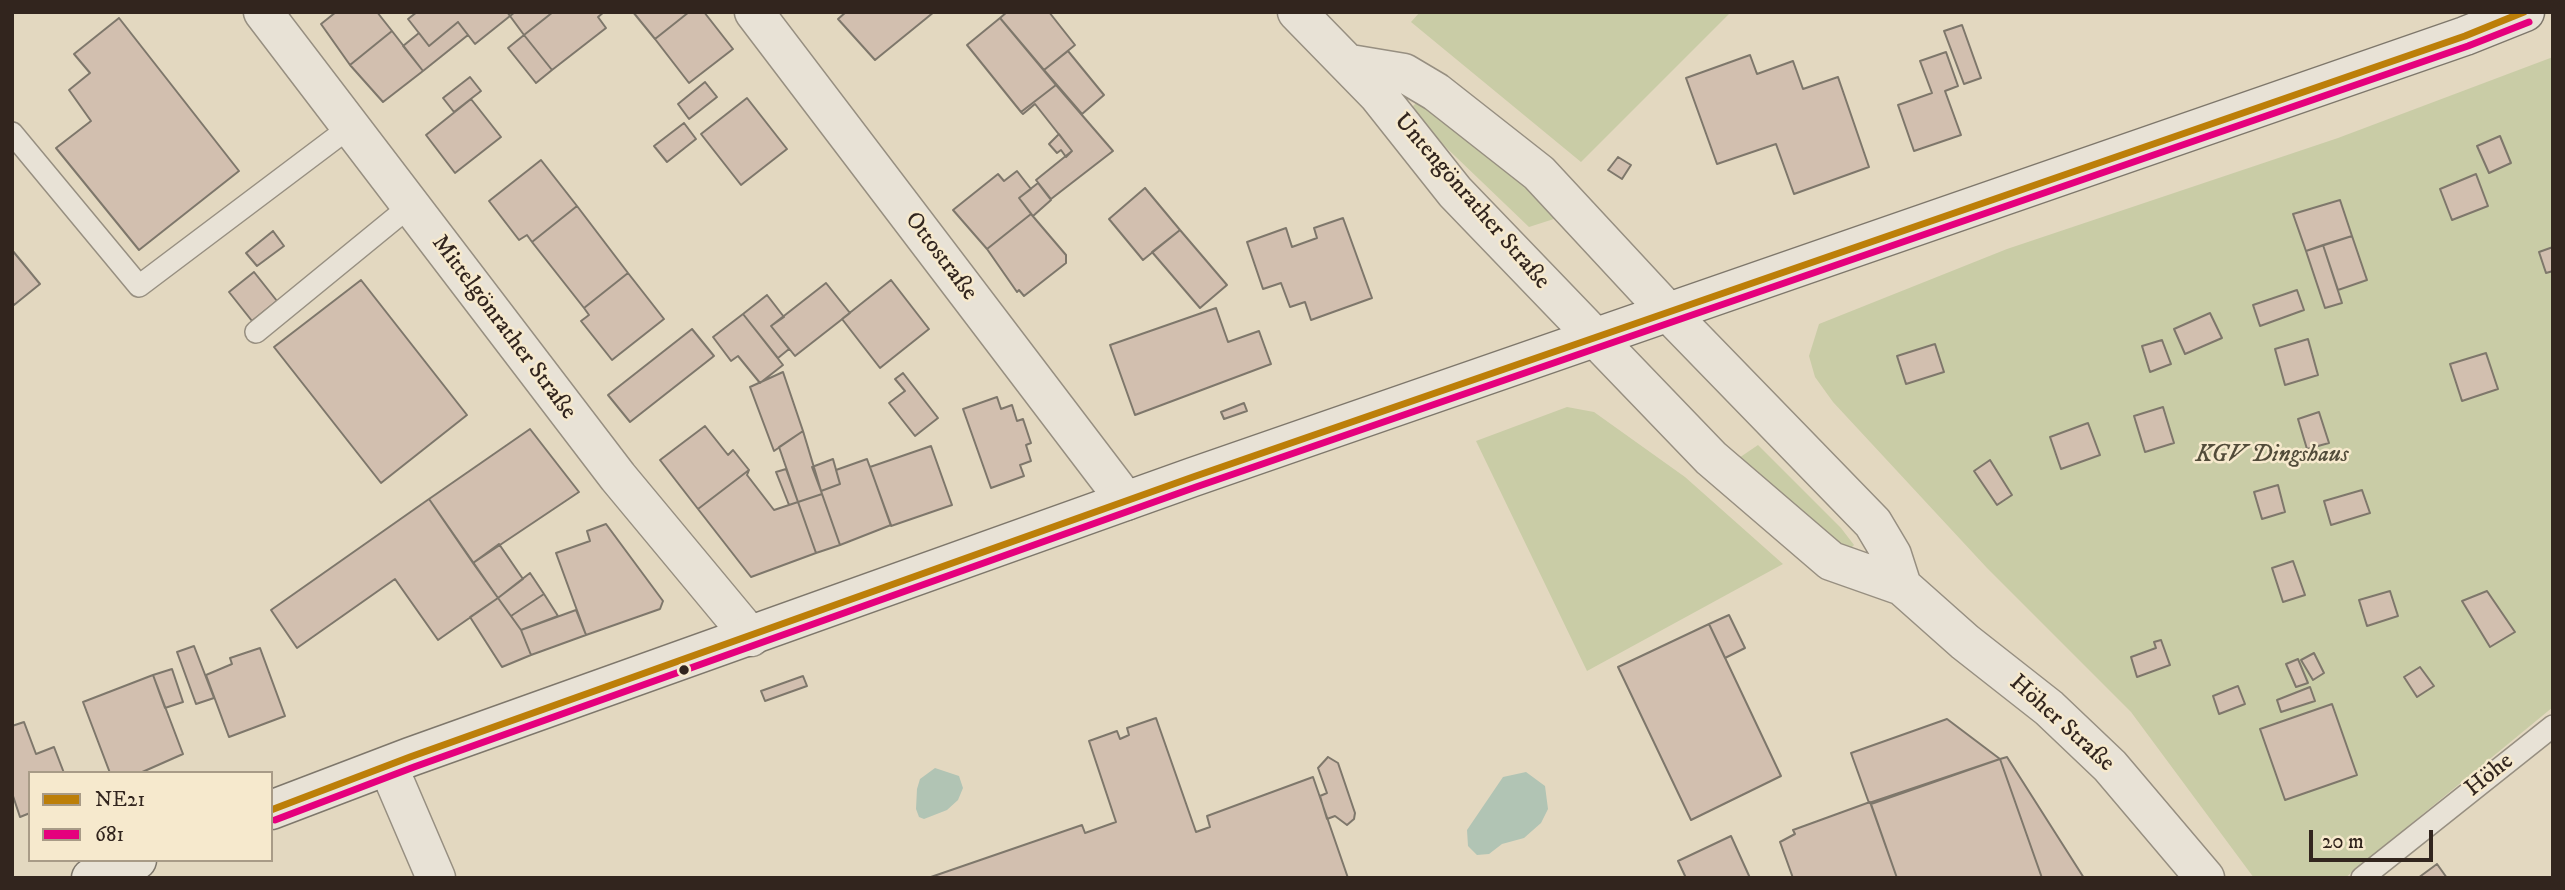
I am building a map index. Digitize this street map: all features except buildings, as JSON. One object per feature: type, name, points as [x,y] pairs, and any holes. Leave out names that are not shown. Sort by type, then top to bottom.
[{"type":"street","name":"Mittelgönrather Straße","points":[[263,12],[618,477],[751,637]]},
{"type":"street","name":"Ottostraße","points":[[754,12],[1126,501]]},
{"type":"street","name":"Untengönrather Straße","points":[[1297,12],[1350,64],[1455,192],[1594,339]]},
{"type":"street","points":[[273,809],[1126,501],[2465,36],[2525,12]]},
{"type":"street","name":"Untengönrather Straße","points":[[1350,64],[1405,73],[1436,92],[1497,138],[1539,173],[1668,312]]},
{"type":"street","name":"Höher Straße","points":[[1668,312],[1873,523],[1892,555],[1902,586]]},
{"type":"street","name":"Höher Straße","points":[[1594,339],[1711,458],[1830,561],[1902,586],[1965,642],[2049,708],[2110,766],[2205,878]]},
{"type":"street","points":[[388,766],[436,878]]},
{"type":"street","points":[[91,878],[132,862]]},
{"type":"lane","points":[[12,133],[139,286],[350,127]]},
{"type":"lane","points":[[256,332],[410,206]]},
{"type":"lane","name":"Höhe","points":[[2362,878],[2553,726]]},
{"type":"green space","points":[[1420,12],[1731,12],[1581,162],[1411,22]]},
{"type":"green space","name":"KGV Dingshaus","points":[[2553,57],[2553,707],[2345,878],[2254,878],[2131,712],[1987,568],[1833,402],[1815,377],[1809,356],[1819,324],[2007,249],[2338,138]]},
{"type":"green space","points":[[1418,101],[1514,173],[1560,217],[1529,227],[1408,111]]},
{"type":"green space","points":[[1567,407],[1594,412],[1685,477],[1783,564],[1587,671],[1476,441]]},
{"type":"green space","points":[[1758,445],[1841,528],[1854,545],[1847,552],[1736,460]]},
{"type":"shaded area","points":[[935,768],[959,776],[963,788],[958,800],[947,810],[924,819],[919,817],[916,809],[917,789],[920,779]]},
{"type":"shaded area","points":[[1526,772],[1545,786],[1548,809],[1541,823],[1524,838],[1502,844],[1489,854],[1477,855],[1468,846],[1467,830],[1503,777]]},
{"type":"transit line","name":"NE21","points":[[273,809],[410,757],[1193,477],[2465,36],[2524,12]]},
{"type":"transit line","name":"681","points":[[275,820],[414,767],[1196,487],[2468,46],[2529,22]]}]
